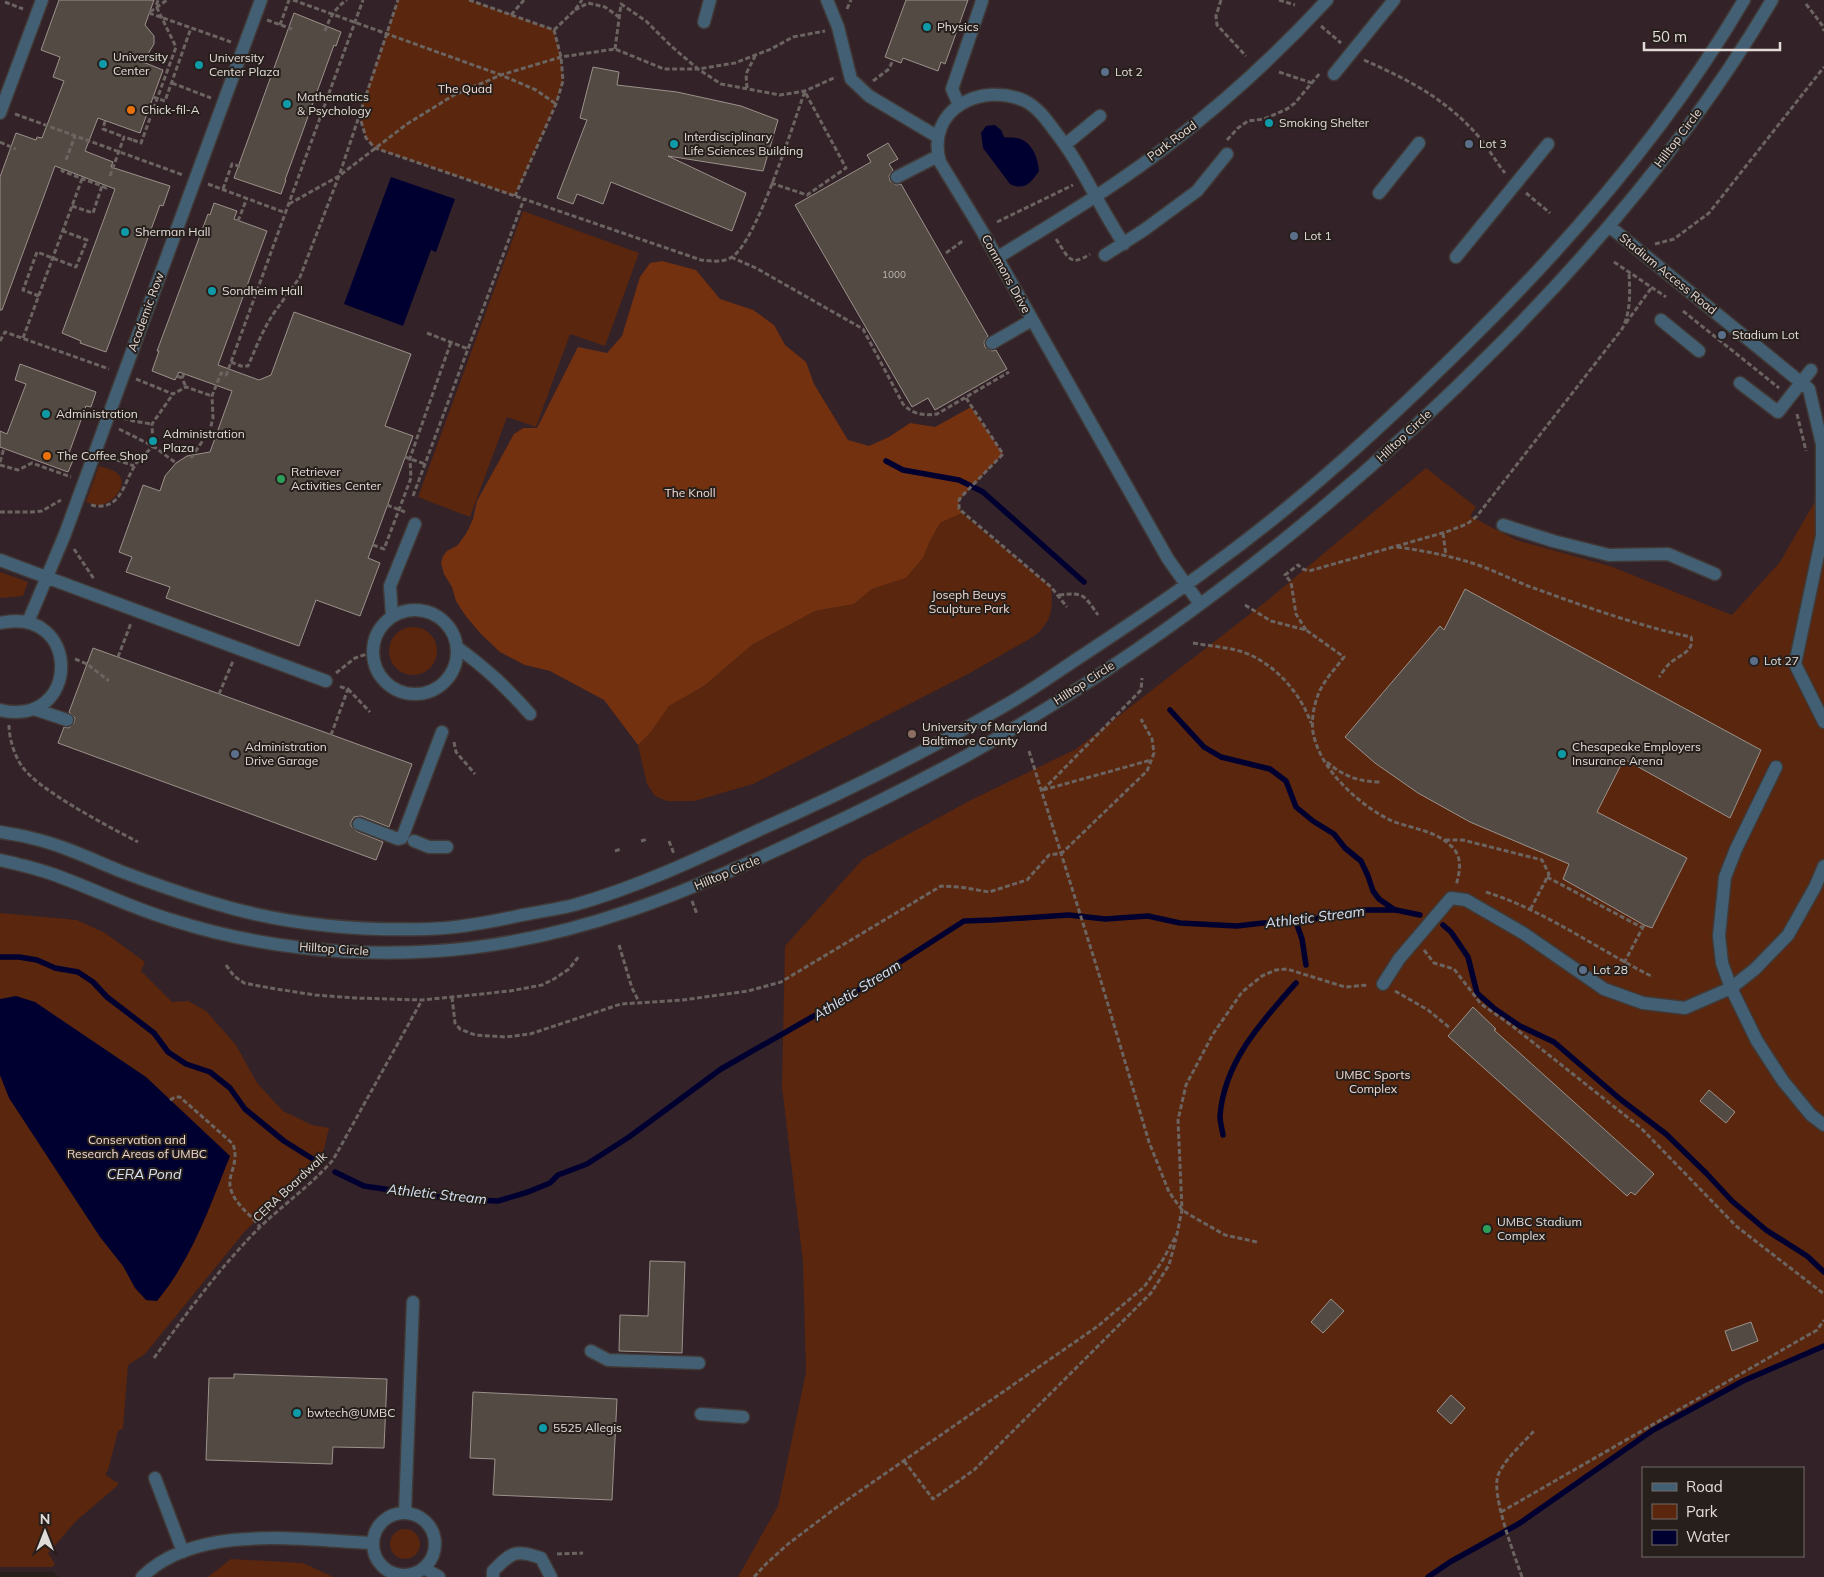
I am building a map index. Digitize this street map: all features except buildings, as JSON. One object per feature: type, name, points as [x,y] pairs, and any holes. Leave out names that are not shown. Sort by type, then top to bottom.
[{"type":"street","points":[[2,105],[42,0]]},
{"type":"street","name":"Academic Row","points":[[28,622],[65,534],[261,0]]},
{"type":"street","points":[[704,22],[710,0]]},
{"type":"street","points":[[827,0],[838,27],[848,71],[860,90],[938,137]]},
{"type":"street","name":"Park Road","points":[[997,258],[1096,195],[1170,144],[1228,97],[1271,58],[1327,0]]},
{"type":"street","points":[[1334,74],[1394,0]]},
{"type":"street","name":"Hilltop Circle","points":[[0,832],[33,838],[65,848],[124,873],[212,903],[258,914],[315,924],[365,928],[432,929],[490,922],[572,905],[615,891],[679,867],[840,794],[938,744],[1010,703],[1123,629],[1186,585],[1278,515],[1366,439],[1514,297],[1572,231],[1653,134],[1721,39],[1744,0]]},
{"type":"street","name":"Hilltop Circle","points":[[0,860],[49,873],[171,920],[259,942],[317,949],[368,952],[433,951],[495,945],[532,938],[576,928],[623,914],[687,890],[765,856],[881,800],[966,756],[1105,670],[1200,604],[1294,532],[1380,459],[1462,382],[1531,313],[1609,226],[1672,148],[1741,52],[1772,0]]},
{"type":"street","points":[[959,105],[952,88],[982,1]]},
{"type":"street","name":"Commons Drive","points":[[1124,244],[1066,144],[1042,113],[1026,101],[1006,94],[986,94],[959,105],[945,118],[936,149],[940,162],[997,258],[1161,547],[1200,604]]},
{"type":"street","points":[[1066,144],[1100,116]]},
{"type":"street","points":[[1380,194],[1419,143]]},
{"type":"street","points":[[1456,257],[1548,144]]},
{"type":"street","points":[[1100,254],[1124,244],[1197,191],[1227,154]]},
{"type":"street","points":[[897,177],[938,156]]},
{"type":"street","name":"Stadium Access Road","points":[[1609,226],[1809,389],[1822,444],[1822,536],[1795,664],[1824,722]]},
{"type":"street","points":[[992,343],[1032,320]]},
{"type":"street","points":[[1661,320],[1699,351]]},
{"type":"street","points":[[1740,383],[1778,412],[1811,370]]},
{"type":"street","points":[[392,616],[390,586],[411,518]]},
{"type":"street","points":[[1503,525],[1553,541],[1609,555],[1668,554],[1716,574]]},
{"type":"street","points":[[0,560],[326,681]]},
{"type":"street","points":[[424,610],[444,620],[456,638],[458,648],[454,670],[447,680],[429,692],[406,693],[396,689],[386,683],[374,664],[374,642],[378,632],[392,616],[402,611],[424,610]]},
{"type":"street","points":[[0,623],[13,620],[28,622],[39,627],[57,645],[61,657],[62,670],[60,682],[54,693],[45,703],[34,709],[22,712],[0,710]]},
{"type":"street","points":[[458,648],[501,681],[530,714]]},
{"type":"street","points":[[34,709],[67,720]]},
{"type":"street","points":[[359,824],[398,839],[402,838],[442,732]]},
{"type":"street","points":[[1776,767],[1736,849],[1725,877],[1718,936],[1722,963],[1757,1041],[1783,1081],[1811,1115],[1824,1125]]},
{"type":"street","points":[[414,842],[429,847],[447,847]]},
{"type":"street","points":[[1382,984],[1399,959],[1453,893],[1523,933],[1604,989],[1643,1003],[1685,1008],[1732,988],[1755,969],[1788,935],[1815,887],[1824,866]]},
{"type":"street","points":[[405,1512],[413,1302]]},
{"type":"street","points":[[591,1351],[608,1360],[699,1363]]},
{"type":"street","points":[[701,1414],[742,1417]]},
{"type":"street","points":[[156,1478],[183,1552]]},
{"type":"street","points":[[405,1512],[417,1515],[428,1522],[434,1533],[436,1546],[432,1558],[424,1568],[412,1575],[397,1575],[384,1569],[375,1557],[372,1543],[374,1533],[386,1518],[395,1513],[405,1512]]},
{"type":"street","points":[[142,1577],[152,1568],[183,1552],[210,1543],[266,1538],[372,1543]]},
{"type":"street","points":[[493,1577],[493,1571],[508,1556],[523,1552],[541,1558],[551,1577]]},
{"type":"street","points":[[424,1568],[439,1577]]},
{"type":"path","points":[[105,120],[103,129],[141,143],[176,47],[156,6],[158,0]]},
{"type":"path","points":[[167,0],[149,13],[244,47]]},
{"type":"path","points":[[280,25],[289,0]]},
{"type":"path","points":[[293,0],[501,75],[536,90],[556,104]]},
{"type":"path","points":[[325,31],[337,6],[347,0]]},
{"type":"path","points":[[191,458],[210,430],[213,418],[212,396],[221,373],[226,375],[231,362],[363,0]]},
{"type":"path","points":[[231,362],[241,366],[248,366],[261,334],[300,277],[339,176],[398,0]]},
{"type":"path","points":[[468,0],[554,30]]},
{"type":"path","points":[[511,15],[524,0]]},
{"type":"path","points":[[554,30],[575,10],[582,0]]},
{"type":"path","points":[[1221,0],[1216,16],[1217,25],[1246,56]]},
{"type":"path","points":[[1279,0],[1295,5]]},
{"type":"path","points":[[575,10],[588,3],[605,6],[619,18]]},
{"type":"path","points":[[615,49],[622,4],[646,21],[698,69],[721,84],[780,95],[805,91],[848,71]]},
{"type":"path","points":[[1806,4],[1822,25],[1824,31]]},
{"type":"path","points":[[255,16],[292,29]]},
{"type":"path","points":[[1320,26],[1343,45]]},
{"type":"path","points":[[289,204],[339,176],[407,124],[454,96],[501,75],[560,57],[615,49],[664,70],[698,69],[735,63],[793,37],[838,27]]},
{"type":"path","points":[[153,97],[165,101],[191,28]]},
{"type":"path","points":[[515,196],[556,104],[563,81],[554,30]]},
{"type":"path","points":[[747,88],[746,74],[755,55]]},
{"type":"path","points":[[1358,57],[1426,90],[1445,105],[1481,140],[1516,185],[1550,213]]},
{"type":"path","points":[[860,90],[890,68],[893,60]]},
{"type":"path","points":[[1649,244],[1658,244],[1674,239],[1709,213],[1824,67]]},
{"type":"path","points":[[1279,72],[1312,83]]},
{"type":"path","points":[[172,83],[223,103]]},
{"type":"path","points":[[359,114],[366,138],[375,148],[701,260],[717,261],[731,257],[745,242],[761,209],[805,91]]},
{"type":"path","points":[[771,183],[807,195],[846,168],[805,91]]},
{"type":"path","points":[[2,105],[75,136],[175,172]]},
{"type":"path","points":[[66,160],[75,136]]},
{"type":"path","points":[[110,176],[124,137]]},
{"type":"path","points":[[0,142],[16,149]]},
{"type":"path","points":[[223,189],[232,164],[242,166]]},
{"type":"path","points":[[63,169],[62,171],[104,186],[93,213],[72,206]]},
{"type":"path","points":[[23,338],[82,179]]},
{"type":"path","points":[[195,179],[286,213]]},
{"type":"path","points":[[997,222],[1074,184]]},
{"type":"path","points":[[235,215],[239,219],[247,198]]},
{"type":"path","points":[[413,496],[524,200]]},
{"type":"path","points":[[39,296],[23,290],[37,252],[76,267],[86,240],[63,231]]},
{"type":"path","points":[[1056,239],[1071,260],[1075,262],[1100,254]]},
{"type":"path","points":[[946,253],[964,240]]},
{"type":"path","points":[[731,257],[756,268],[863,329],[908,410],[922,414],[937,414],[1009,372]]},
{"type":"path","points":[[1614,262],[1666,297]]},
{"type":"path","points":[[1622,329],[1626,321],[1628,307],[1629,273]]},
{"type":"path","points":[[1306,630],[1296,614],[1291,582],[1285,575],[1298,565],[1303,569],[1309,570],[1443,533],[1467,524],[1477,516],[1622,329],[1652,287]]},
{"type":"path","points":[[1683,311],[1783,391]]},
{"type":"path","points":[[0,341],[4,332],[123,374],[173,394]]},
{"type":"path","points":[[426,333],[468,349]]},
{"type":"path","points":[[373,545],[384,549],[399,510],[411,478],[410,458],[450,342]]},
{"type":"path","points":[[182,378],[184,374]]},
{"type":"path","points":[[177,376],[182,378],[186,387],[212,396]]},
{"type":"path","points":[[0,512],[42,511],[64,499],[97,507],[108,505],[119,497],[134,466],[153,446],[152,424],[173,394],[186,387]]},
{"type":"path","points":[[966,398],[1003,454],[962,496],[958,505],[962,513],[1052,587],[1067,607]]},
{"type":"path","points":[[152,424],[133,422],[122,417],[116,422],[118,428],[153,446],[176,463]]},
{"type":"path","points":[[4,448],[0,463],[18,470],[32,464],[84,482]]},
{"type":"path","points":[[95,452],[134,466]]},
{"type":"path","points":[[405,456],[425,464]]},
{"type":"path","points":[[387,505],[411,518]]},
{"type":"path","points":[[1443,533],[1446,556]]},
{"type":"path","points":[[65,534],[106,599]]},
{"type":"path","points":[[1394,546],[1446,556],[1479,565],[1526,585],[1616,616],[1691,637],[1691,646],[1687,652],[1670,663],[1659,677]]},
{"type":"path","points":[[1059,595],[1079,594],[1086,598],[1098,615]]},
{"type":"path","points":[[1246,605],[1271,621],[1306,630],[1344,657],[1318,694],[1312,727]]},
{"type":"path","points":[[118,657],[129,626]]},
{"type":"path","points":[[1194,642],[1244,652],[1274,669],[1291,687],[1309,717],[1317,746],[1324,760],[1343,785],[1379,814],[1430,833],[1444,840],[1455,850],[1460,870],[1453,893]]},
{"type":"path","points":[[326,681],[355,658],[373,652]]},
{"type":"path","points":[[72,658],[87,664],[109,681]]},
{"type":"path","points":[[219,694],[232,664]]},
{"type":"path","points":[[1042,790],[1141,690],[1142,678]]},
{"type":"path","points":[[326,681],[348,689],[370,712]]},
{"type":"path","points":[[331,735],[348,689]]},
{"type":"path","points":[[452,997],[455,1023],[460,1029],[475,1035],[506,1037],[530,1034],[621,1004],[683,1000],[748,991],[781,982],[941,886],[989,892],[1027,880],[1049,855],[1062,853],[1147,771],[1154,753],[1152,739],[1141,719]]},
{"type":"path","points":[[9,722],[9,733],[14,750],[22,767],[32,778],[84,813],[138,842]]},
{"type":"path","points":[[454,740],[456,752],[475,774]]},
{"type":"path","points":[[1029,751],[1062,853],[1149,1142],[1169,1192],[1182,1210],[1225,1235],[1257,1242]]},
{"type":"path","points":[[1042,790],[1151,760]]},
{"type":"path","points":[[1324,760],[1341,774],[1366,782],[1382,782]]},
{"type":"path","points":[[642,842],[648,839]]},
{"type":"path","points":[[1444,840],[1463,840],[1542,860],[1548,874],[1530,910]]},
{"type":"path","points":[[669,841],[674,854]]},
{"type":"path","points":[[615,852],[621,849]]},
{"type":"path","points":[[1547,877],[1644,926],[1624,963]]},
{"type":"path","points":[[1453,893],[1464,889]]},
{"type":"path","points":[[1481,891],[1530,910],[1624,963],[1653,977]]},
{"type":"path","points":[[691,900],[697,914]]},
{"type":"path","points":[[1416,940],[1434,963],[1454,969],[1481,1004],[1511,1025],[1641,1128],[1736,1226],[1824,1294]]},
{"type":"path","points":[[619,945],[632,988],[640,1004]]},
{"type":"path","points":[[226,965],[234,976],[244,983],[270,988],[315,995],[422,1000],[510,991],[542,984],[569,969],[579,956]]},
{"type":"path","points":[[904,1461],[933,1499],[974,1470],[1151,1293],[1169,1264],[1182,1210],[1178,1120],[1186,1085],[1213,1034],[1242,992],[1262,976],[1276,970],[1287,969],[1345,987],[1382,984],[1428,1010],[1450,1028]]},
{"type":"path","name":"CERA Boardwalk","points":[[154,1358],[203,1292],[260,1227],[321,1174],[333,1160],[422,1000]]},
{"type":"path","points":[[170,1100],[180,1097],[233,1144],[236,1160],[230,1188],[236,1200],[260,1227]]},
{"type":"path","points":[[754,1577],[788,1544],[837,1507],[1111,1316],[1144,1287],[1161,1263],[1177,1234]]},
{"type":"path","points":[[1501,1512],[1817,1330],[1824,1320]]},
{"type":"path","points":[[1522,1577],[1501,1512],[1497,1488],[1498,1474],[1508,1458],[1534,1432]]},
{"type":"path","points":[[557,1554],[583,1553]]},
{"type":"shaded area","name":"University of Maryland Baltimore County","points":[[0,0],[1824,0],[1824,1577],[59,1577],[53,1572],[0,1572]]},
{"type":"green space","name":"The Quad","points":[[398,0],[469,0],[554,30],[561,57],[563,81],[556,104],[515,196],[375,148],[366,138],[359,114]]},
{"type":"green space","points":[[523,211],[639,253],[605,346],[570,334],[536,427],[507,417],[470,517],[418,497]]},
{"type":"green space","name":"The Knoll","points":[[662,261],[696,270],[720,299],[753,310],[774,325],[785,345],[806,362],[814,384],[848,440],[869,446],[889,437],[910,423],[935,427],[971,407],[1003,454],[959,500],[959,508],[962,513],[940,523],[923,558],[906,578],[872,589],[854,604],[815,611],[752,645],[704,686],[669,706],[651,732],[638,745],[604,700],[550,671],[525,665],[500,652],[465,615],[456,601],[441,563],[447,551],[458,545],[467,532],[473,519],[477,501],[514,434],[523,428],[537,428],[578,347],[607,353],[622,336],[640,277],[650,263]]},
{"type":"green space","points":[[99,466],[117,473],[121,477],[122,482],[115,497],[106,504],[95,505],[86,502]]},
{"type":"green space","name":"UMBC Sports Complex","points":[[1426,468],[1476,507],[1470,516],[1516,540],[1610,566],[1732,615],[1780,562],[1824,486],[1824,1346],[1743,1381],[1653,1430],[1562,1493],[1430,1577],[738,1577],[778,1506],[806,1372],[803,1262],[782,1087],[785,946],[863,859],[969,801],[1076,749],[1268,600]]},
{"type":"green space","name":"Joseph Beuys Sculpture Park","points":[[962,513],[1051,587],[1052,602],[1048,621],[1033,637],[970,673],[753,784],[694,801],[667,801],[655,796],[647,784],[638,745],[651,732],[669,706],[704,686],[752,645],[815,611],[854,604],[872,589],[906,578],[923,558],[940,523]]},
{"type":"green space","points":[[0,572],[28,582],[23,596],[0,598]]},
{"type":"green space","points":[[408,627],[418,627],[430,634],[437,646],[437,656],[430,668],[418,675],[408,675],[400,671],[393,664],[389,656],[389,646],[393,638],[400,631]]},
{"type":"green space","name":"Conservation and Research Areas of UMBC","points":[[0,913],[77,920],[105,933],[145,962],[141,971],[172,1002],[188,1001],[206,1011],[236,1045],[257,1083],[283,1111],[312,1125],[329,1128],[323,1153],[315,1168],[245,1231],[145,1354],[128,1365],[123,1428],[118,1431],[108,1470],[105,1474],[119,1483],[77,1520],[48,1553],[55,1564],[52,1567],[0,1567]]},
{"type":"green space","points":[[405,1529],[416,1533],[420,1544],[416,1555],[405,1559],[394,1555],[390,1544],[394,1533]]},
{"type":"green space","points":[[231,1559],[303,1563],[333,1577],[208,1577]]},
{"type":"water","points":[[995,125],[1001,130],[1004,137],[1022,139],[1033,150],[1039,171],[1027,185],[1019,187],[1010,184],[983,148],[981,133],[986,126]]},
{"type":"water","points":[[391,177],[455,199],[436,252],[431,250],[403,326],[344,304]]},
{"type":"water","name":"CERA Pond","points":[[16,996],[35,1002],[146,1077],[230,1156],[190,1250],[157,1301],[146,1300],[135,1288],[123,1266],[100,1237],[9,1098],[0,1075],[0,999]]},
{"type":"waterway","points":[[886,461],[903,470],[959,480],[983,492],[1084,582]]},
{"type":"waterway","points":[[1170,710],[1204,747],[1221,757],[1270,769],[1286,781],[1296,807],[1313,821],[1334,834],[1345,848],[1361,861],[1373,891],[1379,899],[1395,910]]},
{"type":"waterway","name":"Athletic Stream","points":[[335,1172],[364,1186],[452,1199],[498,1201],[528,1192],[550,1183],[558,1175],[587,1164],[629,1137],[721,1069],[840,1003],[872,980],[964,921],[1069,915],[1105,919],[1148,916],[1180,923],[1237,926],[1299,922],[1359,910],[1396,910],[1420,915]]},
{"type":"waterway","points":[[1296,922],[1302,939],[1306,965]]},
{"type":"waterway","points":[[1443,925],[1451,932],[1468,957],[1477,993],[1495,1009],[1520,1026],[1554,1042],[1620,1099],[1666,1134],[1732,1201],[1766,1230],[1807,1256],[1824,1272]]},
{"type":"waterway","points":[[0,957],[19,957],[37,960],[55,968],[78,972],[93,982],[107,997],[154,1033],[168,1052],[186,1064],[210,1072],[230,1088],[245,1109],[284,1141],[316,1161]]},
{"type":"waterway","points":[[1223,1135],[1220,1116],[1223,1096],[1237,1060],[1270,1012],[1296,983]]},
{"type":"waterway","points":[[1428,1577],[1450,1562],[1520,1523],[1653,1430],[1743,1381],[1824,1346]]},
{"type":"place","name":"Physics","points":[[927,27]]},
{"type":"place","name":"University Center","points":[[103,64]]},
{"type":"place","name":"University Center Plaza","points":[[199,65]]},
{"type":"place","name":"Lot 2","points":[[1105,72]]},
{"type":"place","name":"Mathematics & Psychology","points":[[287,104]]},
{"type":"place","name":"Chick-fil-A","points":[[131,110]]},
{"type":"place","name":"Smoking Shelter","points":[[1269,123]]},
{"type":"place","name":"Interdisciplinary Life Sciences Building","points":[[674,144]]},
{"type":"place","name":"Lot 3","points":[[1469,144]]},
{"type":"place","name":"Sherman Hall","points":[[125,232]]},
{"type":"place","name":"Lot 1","points":[[1294,236]]},
{"type":"place","name":"Sondheim Hall","points":[[212,291]]},
{"type":"place","name":"Stadium Lot","points":[[1722,335]]},
{"type":"place","name":"Administration","points":[[46,414]]},
{"type":"place","name":"Administration Plaza","points":[[153,441]]},
{"type":"place","name":"The Coffee Shop","points":[[47,456]]},
{"type":"place","name":"Retriever Activities Center","points":[[281,479]]},
{"type":"place","name":"Lot 27","points":[[1754,661]]},
{"type":"place","name":"University of Maryland Baltimore County","points":[[912,734]]},
{"type":"place","name":"Administration Drive Garage","points":[[235,754]]},
{"type":"place","name":"Chesapeake Employers Insurance Arena","points":[[1562,754]]},
{"type":"place","name":"Lot 28","points":[[1583,970]]},
{"type":"place","name":"UMBC Stadium Complex","points":[[1487,1229]]},
{"type":"place","name":"bwtech@UMBC","points":[[297,1413]]},
{"type":"place","name":"5525 Allegis","points":[[543,1428]]}]
